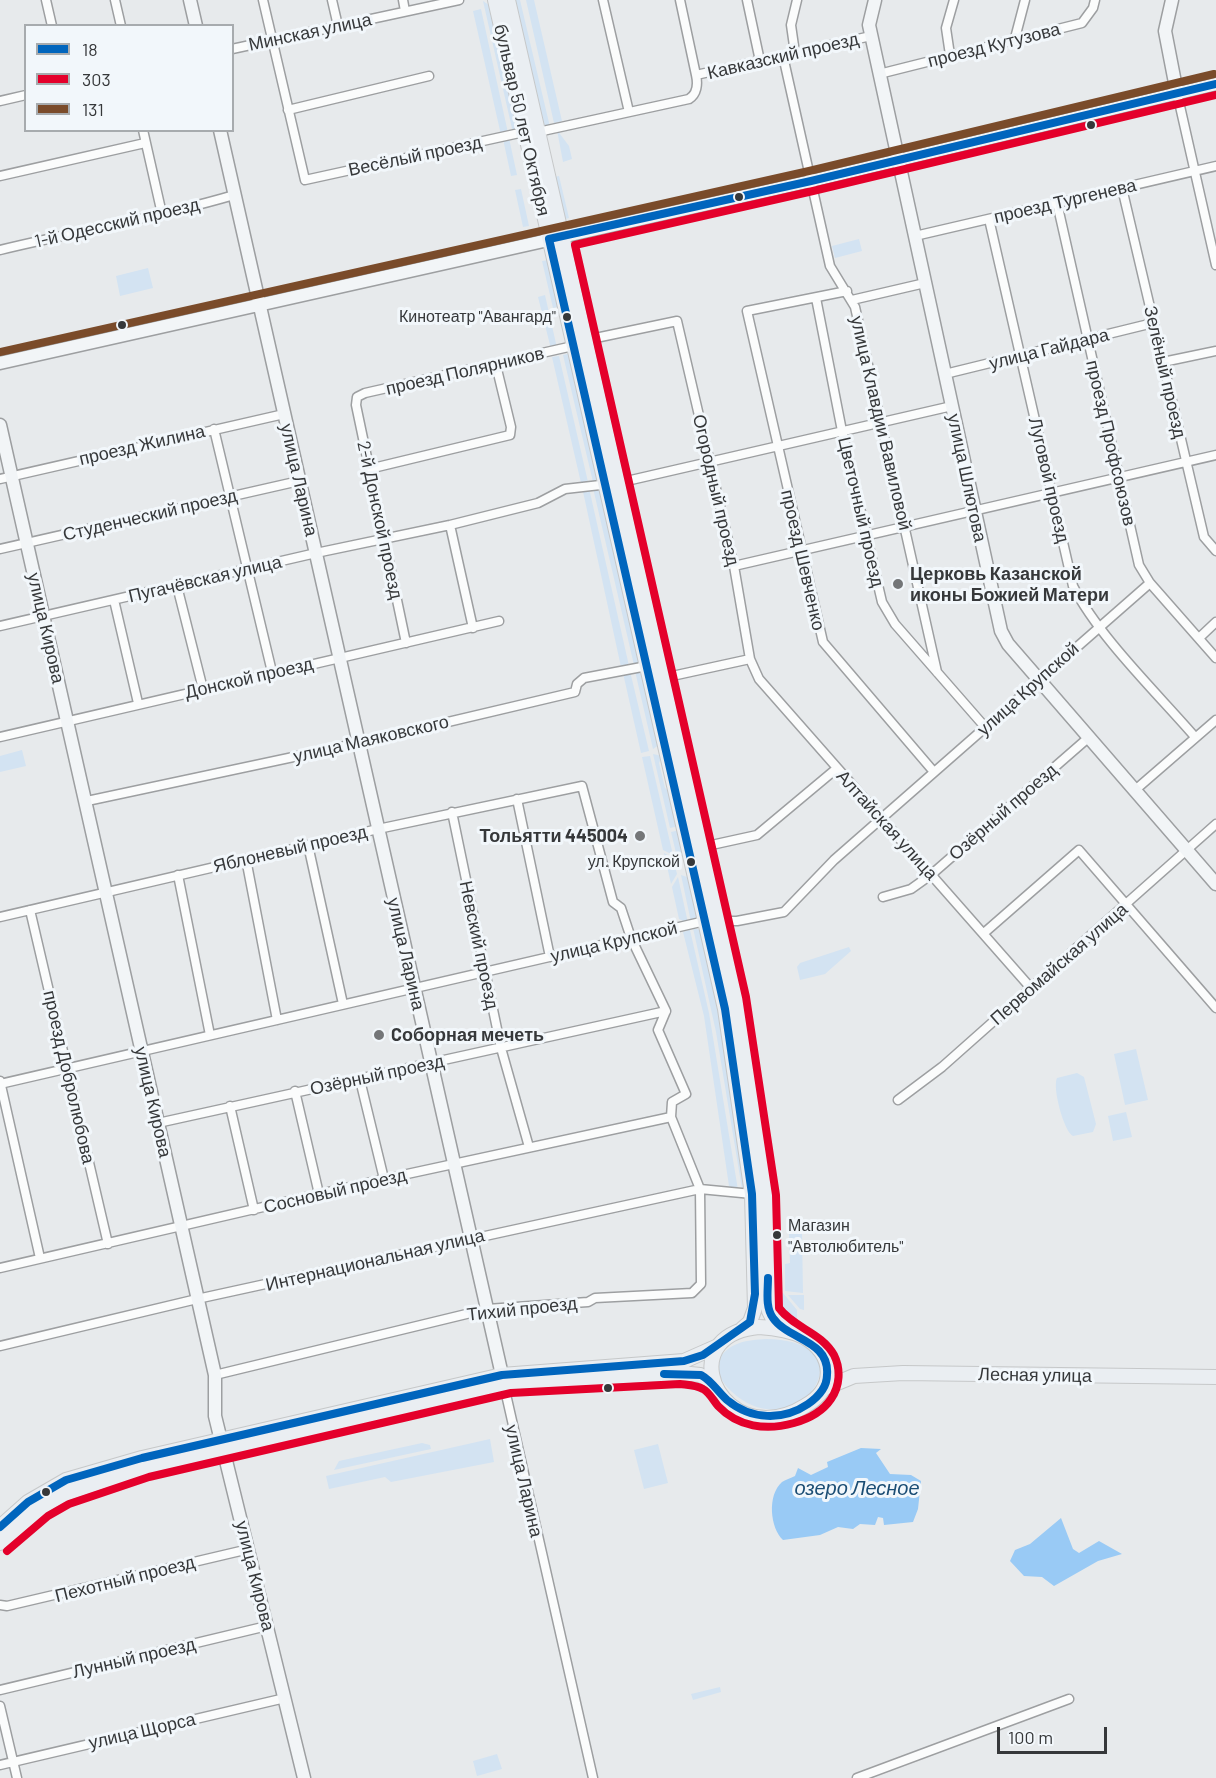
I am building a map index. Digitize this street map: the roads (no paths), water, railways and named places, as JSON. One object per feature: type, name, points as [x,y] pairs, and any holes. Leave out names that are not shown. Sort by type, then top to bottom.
[{"type":"main road","name":"бульвар 50 лет Октября","points":[[495,0],[531,132],[580,343],[612,484],[647,666],[712,921],[736,999],[766,1197],[769,1311],[773,1319],[790,1332]]},
{"type":"main road","name":"бульвар 50 лет Октября","points":[[508,0],[531,132]]},
{"type":"main road","name":"бульвар 50 лет Октября","points":[[612,484],[663,678],[712,921],[752,1194],[755,1308],[750,1322],[742,1329]]},
{"type":"main road","points":[[0,1527],[28,1502],[66,1480],[142,1458],[223,1444],[503,1380],[684,1361],[718,1346],[742,1329],[773,1328],[790,1332],[813,1345],[827,1365],[828,1380],[825,1388],[814,1401],[797,1411],[765,1418],[740,1410],[727,1400],[714,1383],[700,1375],[681,1373],[503,1380]]},
{"type":"main road","points":[[714,1383],[710,1365],[718,1346]]},
{"type":"main road","name":"Лесная улица","points":[[827,1365],[854,1376]]},
{"type":"main road","name":"Лесная улица","points":[[825,1388],[854,1376],[903,1373],[1216,1377]]},
{"type":"main road","points":[[0,1542],[42,1507],[80,1487],[223,1444]]},
{"type":"street","points":[[45,0],[51,24]]},
{"type":"street","points":[[115,0],[121,24]]},
{"type":"street","points":[[190,0],[196,24]]},
{"type":"street","points":[[263,0],[288,110],[429,76]]},
{"type":"street","points":[[332,0],[338,26]]},
{"type":"street","points":[[403,0],[405,11]]},
{"type":"street","name":"Минская улица","points":[[234,49],[459,0]]},
{"type":"street","points":[[603,0],[628,112]]},
{"type":"street","points":[[680,0],[696,75]]},
{"type":"street","points":[[747,0],[760,61]]},
{"type":"street","points":[[795,53],[791,25],[797,0]]},
{"type":"street","name":"улица Шлютова","points":[[875,0],[869,25],[871,36],[1001,631],[1008,644],[1216,884]]},
{"type":"street","points":[[950,55],[946,28],[954,0]]},
{"type":"street","points":[[1014,42],[1026,0]]},
{"type":"street","name":"проезд Кутузова","points":[[879,74],[950,55],[1014,42],[1082,23],[1093,9],[1095,0]]},
{"type":"street","points":[[1172,0],[1165,31],[1176,93],[1216,265]]},
{"type":"street","name":"Кавказский проезд","points":[[531,132],[693,96],[697,88],[696,75],[871,36]]},
{"type":"street","name":"улица Клавдии Вавиловой","points":[[783,56],[830,266],[852,300],[937,672]]},
{"type":"street","points":[[0,363],[811,181],[1216,84]]},
{"type":"street","points":[[0,100],[24,95]]},
{"type":"street","name":"Весёлый проезд","points":[[288,110],[305,180],[531,132]]},
{"type":"street","points":[[143,132],[162,214]]},
{"type":"street","name":"улица Ларина","points":[[220,132],[593,1778]]},
{"type":"street","points":[[0,176],[145,142]]},
{"type":"street","name":"проезд Тургенева","points":[[915,236],[1216,166]]},
{"type":"street","name":"Зелёный проезд","points":[[1122,188],[1204,537],[1216,551]]},
{"type":"street","name":"1-й Одесский проезд","points":[[0,250],[94,227],[162,214],[234,195]]},
{"type":"street","name":"проезд Профсоюзов","points":[[1057,203],[1139,565],[1150,583],[1216,658]]},
{"type":"street","name":"Луговой проезд","points":[[989,219],[1073,586],[1082,604],[1195,737]]},
{"type":"street","points":[[852,300],[925,283]]},
{"type":"street","points":[[816,298],[847,291]]},
{"type":"street","name":"проезд Шевченко","points":[[816,298],[747,311],[823,642],[934,772]]},
{"type":"street","name":"Цветочный проезд","points":[[816,298],[842,431],[882,602],[895,624],[985,727]]},
{"type":"street","name":"проезд Полярников","points":[[357,397],[365,393],[496,365],[677,321]]},
{"type":"street","name":"Огородный проезд","points":[[677,321],[734,566],[750,659]]},
{"type":"street","name":"улица Гайдара","points":[[945,374],[1153,323]]},
{"type":"street","points":[[1163,362],[1216,351]]},
{"type":"street","points":[[369,469],[510,435],[511,427],[496,365]]},
{"type":"street","name":"2-й Донской проезд","points":[[357,397],[356,405],[406,643]]},
{"type":"street","points":[[612,484],[952,406]]},
{"type":"street","name":"проезд Жилина","points":[[0,479],[284,414]]},
{"type":"street","name":"улица Кирова","points":[[0,425],[182,1227],[214,1375],[215,1416],[304,1778]]},
{"type":"street","points":[[214,429],[272,672]]},
{"type":"street","points":[[734,566],[1216,455]]},
{"type":"street","name":"Студенческий проезд","points":[[0,549],[299,481]]},
{"type":"street","name":"Пугачёвская улица","points":[[0,626],[316,553],[450,525],[538,503],[565,489],[590,484],[612,484]]},
{"type":"street","points":[[450,525],[473,628]]},
{"type":"street","name":"улица Крупской","points":[[0,1083],[631,938],[712,921],[737,921],[784,912],[834,860],[1150,583]]},
{"type":"street","points":[[177,586],[203,689]]},
{"type":"street","points":[[114,600],[138,703]]},
{"type":"street","name":"Донской проезд","points":[[0,737],[138,703],[499,621]]},
{"type":"street","points":[[1199,638],[1216,622]]},
{"type":"street","points":[[663,678],[750,659]]},
{"type":"street","name":"Алтайская улица","points":[[750,659],[759,679],[1030,987]]},
{"type":"street","name":"улица Маяковского","points":[[87,801],[358,743],[575,692],[577,684],[584,678],[647,666]]},
{"type":"street","points":[[1134,791],[1216,720]]},
{"type":"street","name":"Озёрный проезд","points":[[882,897],[911,889],[932,874],[1088,738]]},
{"type":"street","points":[[716,844],[757,835],[836,769]]},
{"type":"street","name":"Яблоневый проезд","points":[[0,917],[452,812],[582,786],[613,902],[621,908],[631,938]]},
{"type":"street","points":[[517,799],[550,957]]},
{"type":"street","name":"Невский проезд","points":[[452,812],[501,1048],[529,1147]]},
{"type":"street","name":"Первомайская улица","points":[[898,1100],[942,1067],[1216,824]]},
{"type":"street","points":[[308,845],[343,1004]]},
{"type":"street","points":[[984,933],[1079,850],[1216,1008]]},
{"type":"street","points":[[246,859],[277,1020]]},
{"type":"street","points":[[178,875],[210,1035]]},
{"type":"street","name":"проезд Добролюбова","points":[[30,910],[108,1244]]},
{"type":"street","points":[[631,938],[666,1011],[658,1030],[686,1094],[672,1102],[671,1118],[700,1189]]},
{"type":"street","name":"Озёрный проезд","points":[[158,1123],[666,1011]]},
{"type":"street","points":[[360,1080],[384,1179]]},
{"type":"street","points":[[0,1083],[40,1258]]},
{"type":"street","points":[[295,1091],[319,1194]]},
{"type":"street","points":[[230,1106],[254,1210]]},
{"type":"street","name":"Сосновый проезд","points":[[0,1268],[384,1179],[671,1118]]},
{"type":"street","name":"Интернациональная улица","points":[[0,1346],[197,1299],[700,1189],[752,1194]]},
{"type":"street","name":"Тихий проезд","points":[[214,1375],[487,1309],[696,1291],[701,1284],[700,1189]]},
{"type":"street","name":"Пехотный проезд","points":[[0,1605],[7,1606],[53,1597],[249,1549]]},
{"type":"street","name":"Лунный проезд","points":[[0,1690],[267,1626]]},
{"type":"street","name":"улица Щорса","points":[[0,1766],[285,1698]]},
{"type":"street","points":[[857,1778],[1069,1699]]},
{"type":"street","points":[[0,1706],[17,1778]]},
{"type":"water","name":"озеро Лесное","points":[[861,1448],[881,1449],[876,1453],[890,1474],[911,1475],[921,1481],[918,1509],[913,1522],[884,1525],[883,1518],[878,1517],[875,1525],[860,1524],[853,1529],[838,1527],[820,1535],[783,1540],[775,1528],[772,1511],[774,1495],[782,1482],[795,1476],[798,1468],[811,1475],[828,1467],[827,1462]]},
{"type":"water","points":[[1061,1518],[1073,1549],[1079,1553],[1099,1541],[1122,1554],[1098,1561],[1054,1586],[1042,1577],[1024,1576],[1010,1561],[1015,1550],[1030,1544]]},
{"type":"place","name":"Кинотеатр \"Авангард\"","points":[[567,317]]},
{"type":"place","name":"Церковь Казанской иконы Божией Матери","points":[[898,584]]},
{"type":"place","name":"Тольятти 445004","points":[[640,836]]},
{"type":"place","name":"ул. Крупской","points":[[691,862]]},
{"type":"place","name":"Cоборная мечеть","points":[[379,1035]]},
{"type":"place","name":"Магазин \"Автолюбитель\"","points":[[777,1235]]}]
